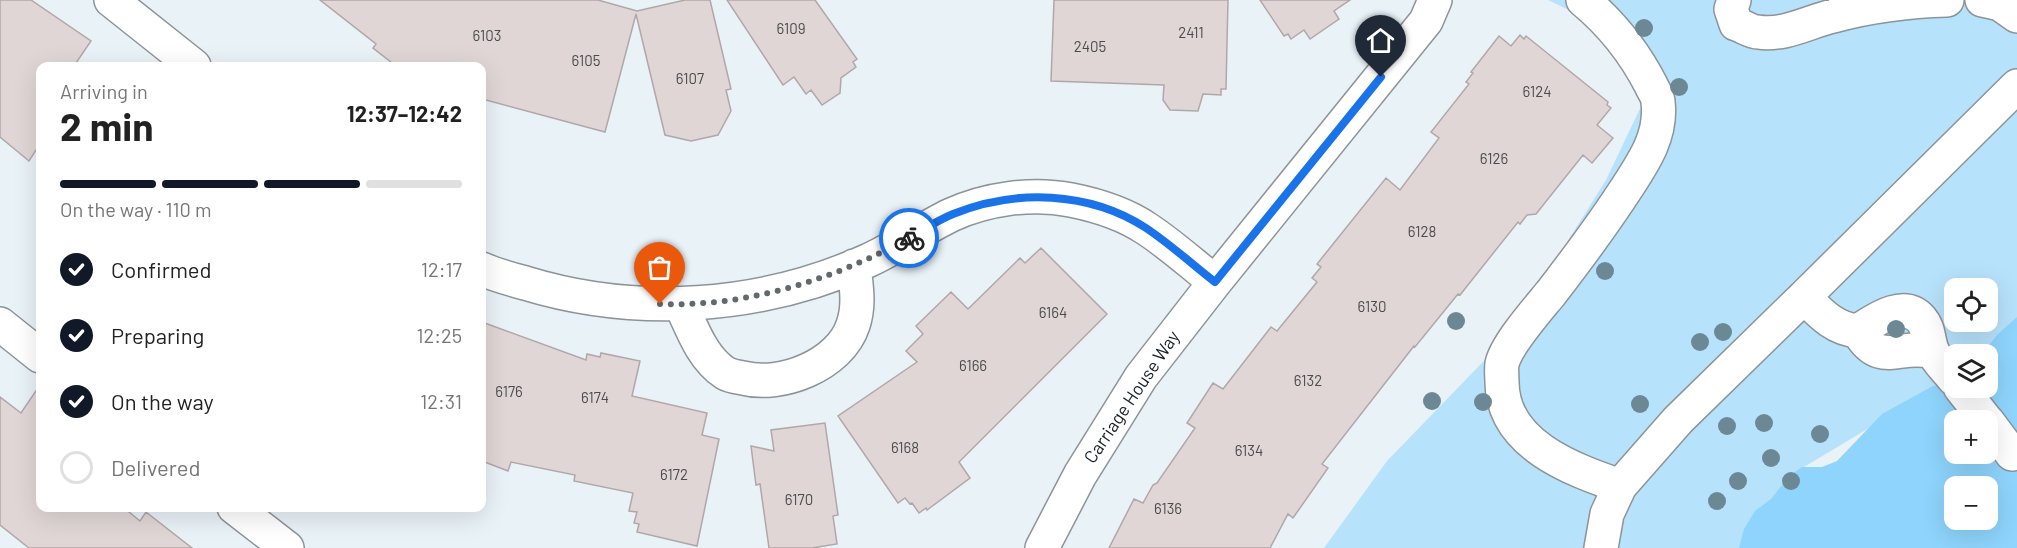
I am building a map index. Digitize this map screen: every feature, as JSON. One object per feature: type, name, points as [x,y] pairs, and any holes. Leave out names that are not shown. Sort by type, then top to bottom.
[{"type":"street","points":[[111,0],[189,62]]},
{"type":"street","name":"Carriage House Way","points":[[1042,548],[1080,475],[1141,377],[1426,21],[1435,0]]},
{"type":"street","points":[[1583,0],[1600,14],[1624,41],[1644,72],[1658,100],[1657,132],[1646,158],[1610,215],[1518,335],[1502,363],[1502,389],[1505,408],[1519,430],[1550,457],[1583,474],[1620,486]]},
{"type":"street","points":[[1734,0],[1731,9],[1736,24],[1757,33],[1797,29],[1833,16],[1874,8],[1916,1],[1947,0]]},
{"type":"street","points":[[1982,0],[2000,4],[2017,16]]},
{"type":"street","points":[[1601,548],[1607,514],[1620,486],[1678,420],[2017,86]]},
{"type":"street","points":[[486,270],[555,292],[616,302],[681,305],[743,298],[802,285],[867,261],[952,215],[991,202],[1031,197],[1069,199],[1108,210],[1146,228],[1215,282]]},
{"type":"street","points":[[681,305],[698,341],[726,374],[756,382],[788,378],[822,363],[842,344],[853,326],[858,298],[854,266]]},
{"type":"street","points":[[1804,297],[1836,326],[1847,330],[1858,331],[1887,313],[1907,312],[1920,318],[1942,364]]},
{"type":"street","points":[[0,324],[36,353]]},
{"type":"street","points":[[1969,398],[1978,410]]},
{"type":"street","points":[[1998,435],[2016,457]]},
{"type":"street","points":[[240,512],[287,548]]},
{"type":"shaded area","points":[[1548,0],[2017,0],[2017,334],[1998,347],[1998,344],[1944,344],[1944,383],[1789,476],[1761,548],[1324,548],[1387,461],[1509,335],[1606,180],[1645,98],[1581,16]]},
{"type":"shaded area","points":[[2017,317],[2017,548],[1739,548],[1744,529],[1755,511],[1771,499],[1789,476],[1802,467],[1822,467],[1837,461],[1882,414],[1931,387],[1944,382],[1944,398],[1998,398],[1998,344],[1990,344]]},
{"type":"building","points":[[0,0],[31,0],[91,41],[77,62],[36,62],[36,150],[29,161],[0,137]]},
{"type":"building","points":[[320,0],[598,0],[637,11],[685,0],[710,0],[731,89],[726,90],[731,111],[718,135],[691,141],[665,135],[636,14],[605,132],[486,100],[486,62],[391,62],[373,48],[376,44]]},
{"type":"building","points":[[727,0],[815,0],[857,59],[853,62],[856,67],[841,78],[840,93],[822,105],[811,90],[806,94],[794,77],[783,85]]},
{"type":"building","points":[[1054,0],[1228,0],[1226,89],[1221,89],[1221,95],[1203,94],[1198,111],[1170,110],[1163,100],[1164,85],[1051,81]]},
{"type":"building","points":[[1260,0],[1350,0],[1334,11],[1339,19],[1310,39],[1304,30],[1291,39],[1288,34],[1284,36]]},
{"type":"building","points":[[1520,35],[1524,39],[1526,36],[1608,102],[1607,105],[1611,108],[1597,125],[1613,138],[1592,163],[1583,155],[1536,214],[1527,215],[1520,224],[1518,222],[1460,295],[1458,294],[1414,346],[1322,464],[1328,468],[1293,518],[1288,514],[1270,548],[1109,548],[1134,499],[1143,503],[1153,485],[1157,483],[1195,428],[1187,423],[1213,383],[1223,389],[1271,327],[1277,331],[1317,282],[1312,278],[1321,267],[1317,264],[1386,178],[1400,190],[1439,138],[1431,132],[1469,84],[1466,82],[1473,73],[1471,72],[1499,36],[1511,46]]},
{"type":"building","points":[[1041,248],[1107,314],[959,462],[970,478],[927,510],[926,508],[919,513],[905,498],[898,503],[838,416],[917,362],[906,351],[923,334],[916,326],[951,292],[968,309],[1020,258],[1025,263]]},
{"type":"building","points":[[486,323],[586,360],[587,354],[600,357],[601,353],[640,361],[632,396],[707,413],[702,435],[719,439],[697,546],[637,532],[639,524],[634,523],[637,512],[629,511],[633,493],[574,481],[575,475],[511,462],[508,471],[486,463]]},
{"type":"building","points":[[36,391],[36,512],[129,512],[140,521],[146,512],[192,548],[29,548],[0,525],[0,397],[21,413]]},
{"type":"building","points":[[825,423],[838,515],[833,516],[837,544],[812,548],[769,548],[760,484],[756,485],[751,446],[774,451],[771,430]]},
{"type":"way so far","points":[[660,304],[681,305],[743,298],[802,285],[867,261],[909,238]]},
{"type":"route","points":[[909,238],[952,215],[991,202],[1031,197],[1069,199],[1108,210],[1146,228],[1215,282],[1381,77]]}]
